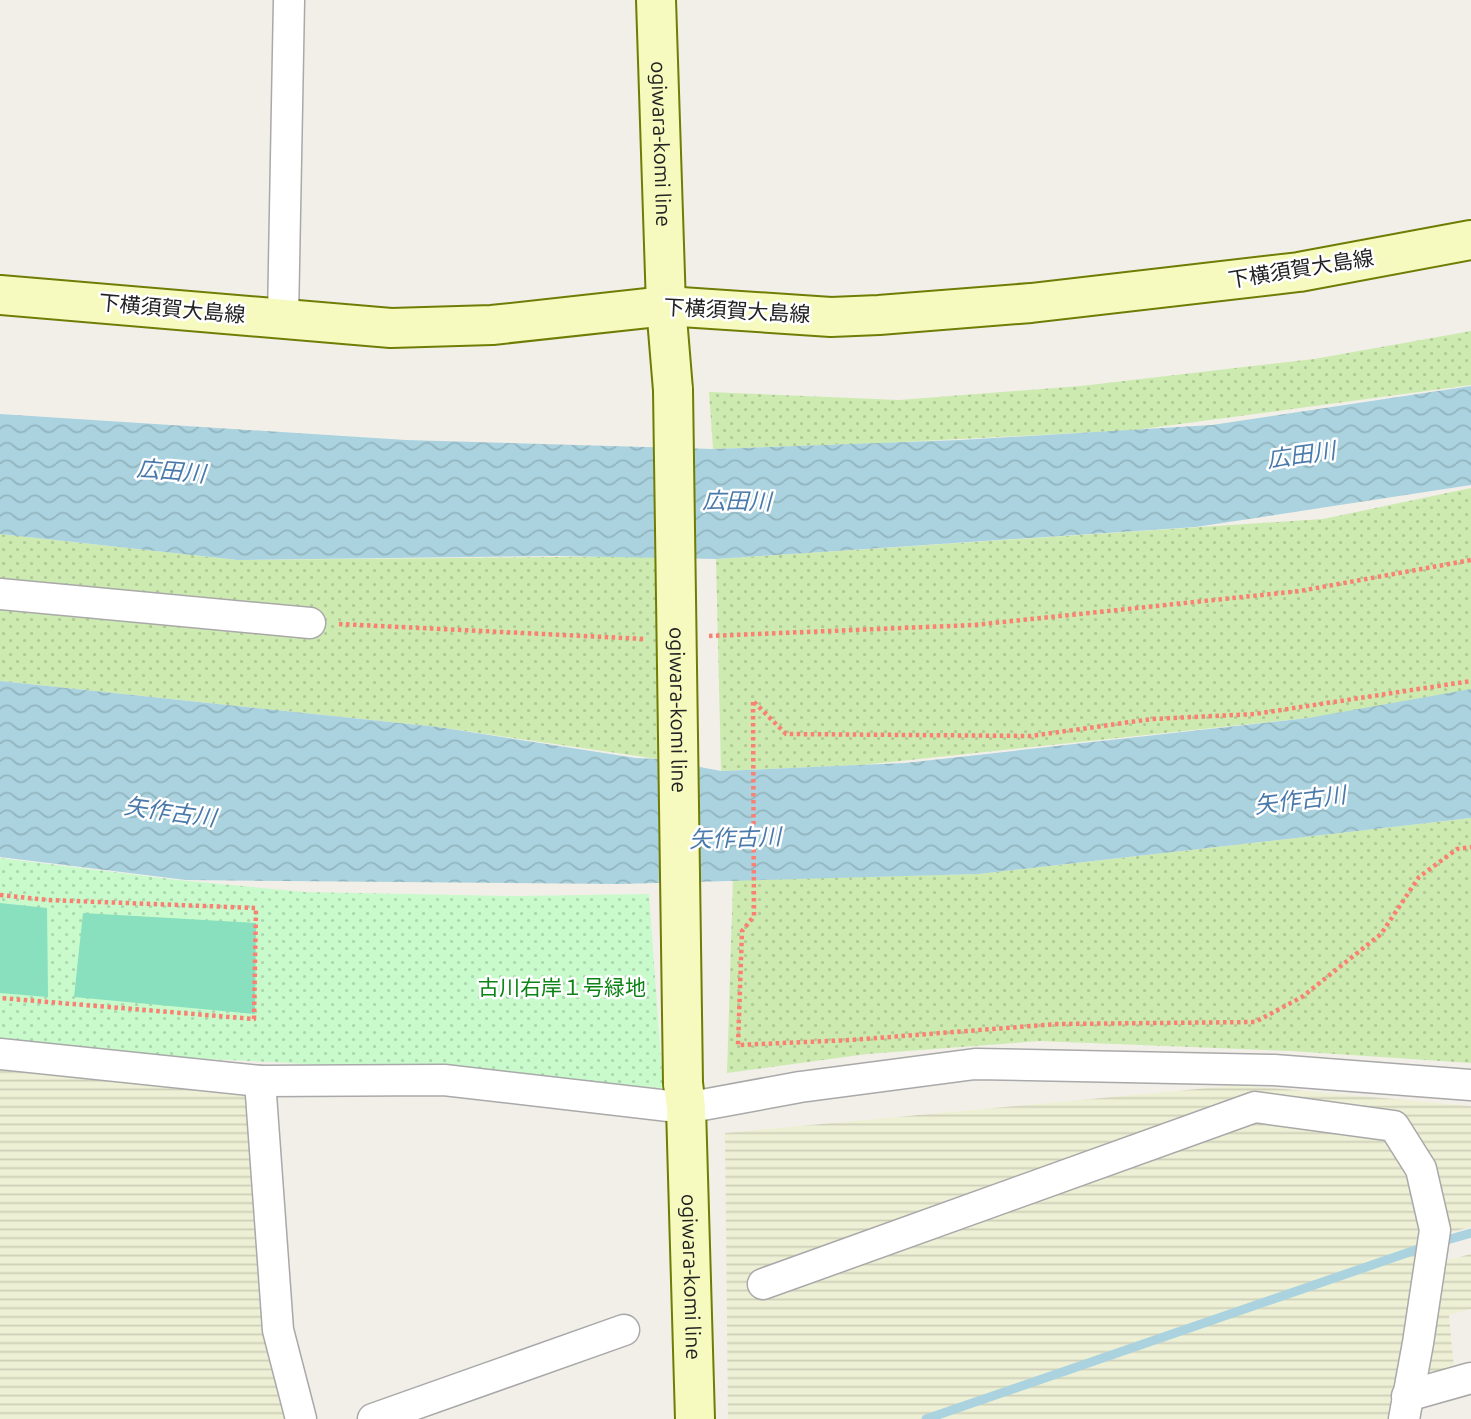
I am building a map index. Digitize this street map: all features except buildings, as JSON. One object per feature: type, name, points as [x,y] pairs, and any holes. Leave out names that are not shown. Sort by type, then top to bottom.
[{"type":"main road","name":"ogiwara-komi line","points":[[656,0],[666,306],[673,390],[685,1096],[695,1419]]},
{"type":"main road","name":"下横須賀大島線","points":[[0,295],[391,328],[492,325],[666,306],[831,317],[1031,303],[1300,272],[1471,240]]},
{"type":"street","points":[[283,318],[289,0]]},
{"type":"street","points":[[0,594],[310,623]]},
{"type":"street","points":[[0,1054],[260,1081],[444,1080],[685,1096],[800,1087],[975,1064],[1274,1070],[1471,1085]]},
{"type":"street","points":[[260,1081],[278,1329],[301,1419]]},
{"type":"street","points":[[763,1284],[1255,1107],[1394,1126],[1421,1169],[1435,1230],[1405,1408]]},
{"type":"street","points":[[373,1419],[624,1330]]},
{"type":"street","points":[[1405,1408],[1471,1378]]},
{"type":"path","points":[[704,636],[974,625],[1300,591],[1471,560]]},
{"type":"path","points":[[310,623],[650,639]]},
{"type":"path","points":[[1471,681],[1255,714],[1152,719],[1031,736],[786,734],[753,702],[754,916],[742,931],[738,1045],[850,1040],[1057,1024],[1255,1022],[1302,997],[1381,934],[1419,877],[1457,849],[1471,847]]},
{"type":"path","points":[[0,895],[48,900],[256,908],[254,1019],[0,998]]},
{"type":"green space","points":[[1471,331],[1471,385],[1135,430],[713,449],[709,392],[899,400],[1081,386],[1314,359]]},
{"type":"green space","points":[[1471,488],[1471,694],[1308,718],[862,765],[721,771],[716,559],[1323,519]]},
{"type":"green space","points":[[0,534],[238,560],[656,556],[658,759],[438,727],[0,681]]},
{"type":"green space","points":[[1471,818],[1471,1063],[1291,1051],[1040,1041],[867,1054],[727,1073],[733,880],[979,874]]},
{"type":"green space","name":"古川右岸１号緑地","points":[[0,858],[178,880],[305,892],[516,896],[649,894],[663,1088],[273,1062],[120,1055],[0,1043]]},
{"type":"green space","points":[[0,903],[47,908],[48,997],[0,993]]},
{"type":"green space","points":[[83,913],[256,923],[255,1014],[74,997]]},
{"type":"green space","points":[[0,1062],[251,1087],[290,1419],[0,1419]]},
{"type":"green space","points":[[1240,1085],[1471,1106],[1471,1227],[1428,1238],[1437,1263],[1471,1254],[1471,1309],[1449,1315],[1454,1369],[1394,1419],[728,1419],[725,1133]]},
{"type":"water","name":"広田川","points":[[1471,386],[1471,485],[1196,527],[716,559],[557,556],[238,560],[0,534],[0,414],[406,440],[713,449],[960,440],[1212,425]]},
{"type":"water","name":"矢作古川","points":[[0,681],[438,727],[636,758],[658,759],[721,771],[905,763],[1308,718],[1471,689],[1471,818],[979,874],[620,884],[186,880],[0,857]]},
{"type":"waterway","points":[[1440,1242],[1471,1233]]},
{"type":"waterway","points":[[926,1419],[1427,1246]]}]
